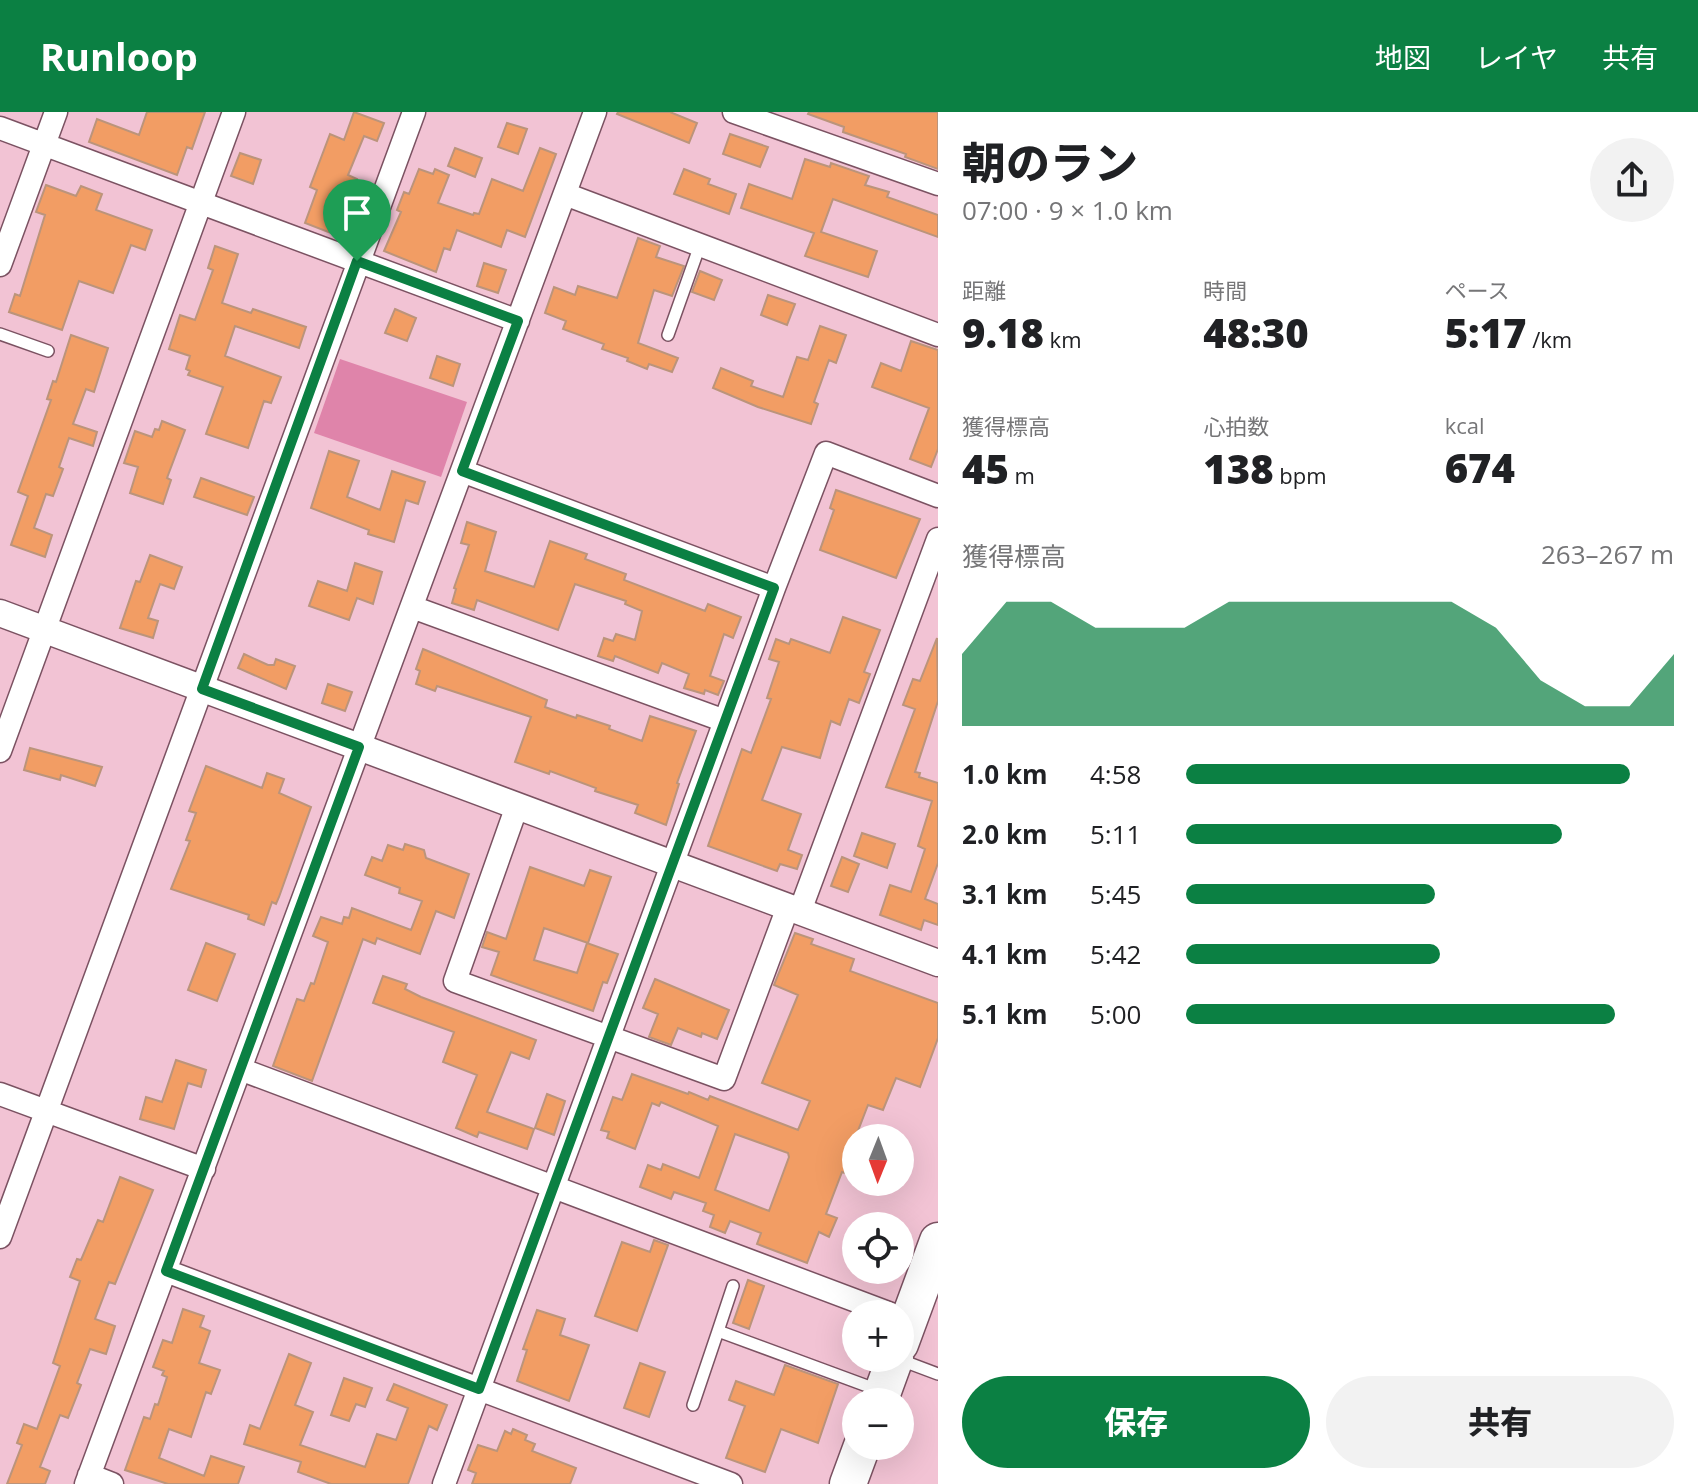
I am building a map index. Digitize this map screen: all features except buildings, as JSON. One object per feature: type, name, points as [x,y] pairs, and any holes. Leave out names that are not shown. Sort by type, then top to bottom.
[{"type":"highway","points":[[914,1300],[938,1241]]},
{"type":"highway","points":[[848,1484],[857,1460]]},
{"type":"street","points":[[0,265],[56,112]]},
{"type":"street","points":[[0,751],[234,112]]},
{"type":"street","points":[[0,1237],[414,112]]},
{"type":"street","points":[[112,1484],[87,1480],[595,112]]},
{"type":"street","points":[[734,112],[938,184]]},
{"type":"street","points":[[0,128],[518,321]]},
{"type":"street","points":[[565,194],[938,335]]},
{"type":"street","points":[[444,1484],[826,453],[938,496]]},
{"type":"street","points":[[462,471],[774,588]]},
{"type":"street","points":[[517,806],[455,981],[724,1079],[794,909],[938,539]]},
{"type":"street","points":[[412,607],[725,721]]},
{"type":"street","points":[[0,613],[938,963]]},
{"type":"street","points":[[240,1069],[867,1300]]},
{"type":"street","points":[[0,1094],[204,1169]]},
{"type":"street","points":[[166,1271],[731,1484]]},
{"type":"lane","points":[[668,335],[700,245]]},
{"type":"lane","points":[[0,334],[48,351]]},
{"type":"lane","points":[[693,1405],[733,1286]]},
{"type":"lane","points":[[718,1331],[858,1388]]},
{"type":"lane","points":[[914,1365],[938,1374]]},
{"type":"shaded area","points":[[340,359],[467,402],[441,477],[314,433]]},
{"type":"route","points":[[357,261],[518,321],[462,471],[774,588],[479,1389],[166,1271],[359,747],[202,689],[357,261]]}]
